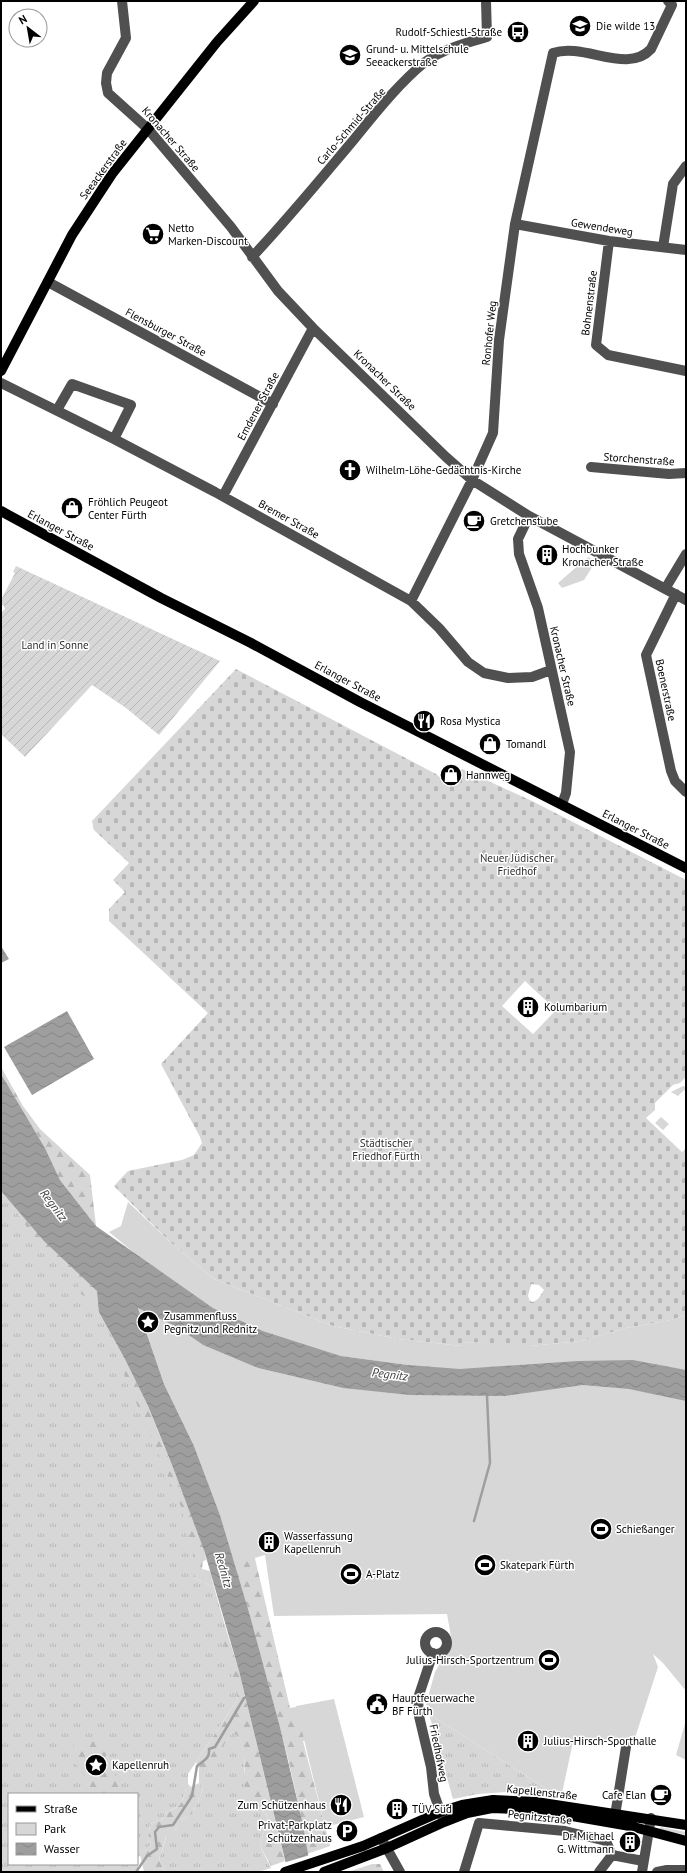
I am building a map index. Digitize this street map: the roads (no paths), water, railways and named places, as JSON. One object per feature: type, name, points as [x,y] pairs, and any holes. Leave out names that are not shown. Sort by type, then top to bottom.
[{"type":"main road","name":"Seeackerstraße","points":[[1,371],[72,235],[98,195],[120,163],[217,42],[254,1]]},
{"type":"main road","name":"Erlanger Straße","points":[[1,511],[161,598],[251,643],[432,739],[686,868]]},
{"type":"main road","name":"Kapellenstraße","points":[[285,1872],[381,1838],[440,1812],[473,1802],[506,1800],[549,1803],[615,1819],[649,1833],[686,1841]]},
{"type":"main road","name":"Kapellenstraße","points":[[324,1872],[387,1848],[444,1822],[476,1810],[500,1808],[534,1810],[615,1819],[651,1818],[686,1825]]},
{"type":"street","name":"Kronacher Straße","points":[[122,1],[126,38],[107,73],[106,83],[108,93],[148,129],[231,227],[278,291],[313,328],[446,457],[472,480],[529,516],[518,539],[519,554],[538,608],[570,752],[566,793],[562,804]]},
{"type":"street","name":"Carlo-Schmid-Straße","points":[[252,257],[287,220],[404,83],[426,62],[453,47],[487,37],[486,1]]},
{"type":"street","name":"Ronhofer Weg","points":[[411,601],[472,480],[493,433],[499,340],[515,224],[554,53],[567,50],[629,60],[645,55],[651,49],[672,5],[668,1]]},
{"type":"street","points":[[663,247],[673,184],[686,166]]},
{"type":"street","name":"Gewendeweg","points":[[515,224],[609,241],[686,250]]},
{"type":"street","name":"Bohnenstraße","points":[[609,241],[596,345],[608,355],[686,371]]},
{"type":"street","name":"Flensburger Straße","points":[[48,282],[273,404]]},
{"type":"street","name":"Emdener Straße","points":[[223,496],[313,328]]},
{"type":"street","name":"Bremer Straße","points":[[1,383],[114,439],[223,496],[411,601],[440,628],[468,662],[484,673],[508,678],[532,677],[551,670]]},
{"type":"street","points":[[57,410],[72,384],[131,405],[114,439]]},
{"type":"street","name":"Storchenstraße","points":[[591,467],[669,474],[686,473]]},
{"type":"street","points":[[529,516],[686,600]]},
{"type":"street","points":[[666,588],[686,554]]},
{"type":"street","name":"Boenerstraße","points":[[676,594],[646,655],[671,771],[675,781],[686,792]]},
{"type":"street","name":"Friedhofweg","points":[[433,1653],[418,1698],[419,1716],[431,1767],[434,1794],[444,1822]]},
{"type":"street","points":[[615,1819],[626,1747]]},
{"type":"street","points":[[643,1872],[643,1861],[651,1818]]},
{"type":"street","name":"Pegnitzstraße","points":[[464,1872],[479,1823],[566,1831],[606,1840],[612,1855]]},
{"type":"street","points":[[381,1838],[400,1872]]},
{"type":"street","points":[[599,1872],[602,1866],[612,1855],[643,1861]]},
{"type":"street","points":[[657,1872],[667,1870],[686,1870]]},
{"type":"water","points":[[1,946],[9,959],[1,963]]},
{"type":"water","points":[[67,1011],[94,1059],[32,1095],[4,1047]]},
{"type":"water","points":[[1,1074],[45,1148],[60,1180],[96,1226],[213,1308],[263,1331],[341,1356],[408,1365],[460,1369],[578,1361],[633,1360],[686,1370],[686,1401],[629,1389],[583,1385],[505,1396],[410,1395],[343,1388],[258,1368],[203,1345],[177,1327],[138,1308],[164,1384],[194,1446],[220,1515],[250,1616],[280,1727],[313,1872],[288,1872],[239,1671],[204,1550],[148,1406],[125,1359],[99,1312],[97,1291],[44,1241],[1,1191]]},
{"type":"waterway","points":[[474,1521],[490,1463],[487,1396]]},
{"type":"waterway","points":[[136,1872],[147,1856],[157,1849],[155,1832],[159,1827],[173,1825],[192,1796],[197,1766],[209,1755],[209,1749],[215,1747],[244,1698],[248,1696]]},
{"type":"place","name":"Die wilde 13","points":[[580,26]]},
{"type":"place","name":"Rudolf-Schiestl-Straße","points":[[518,32]]},
{"type":"place","name":"Grund- u. Mittelschule Seeackerstraße","points":[[350,55]]},
{"type":"place","name":"Netto Marken-Discount","points":[[153,234]]},
{"type":"place","name":"Wilhelm-Löhe-Gedächtnis-Kirche","points":[[350,470]]},
{"type":"place","name":"Fröhlich Peugeot Center Fürth","points":[[72,508]]},
{"type":"place","name":"Gretchenstube","points":[[474,521]]},
{"type":"place","name":"Hochbunker Kronacher Straße","points":[[547,555]]},
{"type":"place","name":"Rosa Mystica","points":[[424,721]]},
{"type":"place","name":"Tomandl","points":[[490,744]]},
{"type":"place","name":"Hannweg","points":[[451,775]]},
{"type":"place","name":"Kolumbarium","points":[[528,1007]]},
{"type":"place","name":"Zusammenfluss Pegnitz und Rednitz","points":[[148,1322]]},
{"type":"place","name":"Schießanger","points":[[601,1529]]},
{"type":"place","name":"Wasserfassung Kapellenruh","points":[[269,1542]]},
{"type":"place","name":"Skatepark Fürth","points":[[485,1565]]},
{"type":"place","name":"A-Platz","points":[[351,1574]]},
{"type":"place","name":"Julius-Hirsch-Sportzentrum","points":[[549,1660]]},
{"type":"place","name":"Hauptfeuerwache BF Fürth","points":[[377,1704]]},
{"type":"place","name":"Julius-Hirsch-Sporthalle","points":[[528,1741]]},
{"type":"place","name":"Kapellenruh","points":[[96,1765]]},
{"type":"place","name":"Cafe Elan","points":[[661,1795]]},
{"type":"place","name":"Zum Schützenhaus","points":[[341,1805]]},
{"type":"place","name":"TÜV Süd","points":[[397,1809]]},
{"type":"place","name":"Privat-Parkplatz Schützenhaus","points":[[347,1831]]},
{"type":"place","name":"Dr. Michael G. Wittmann","points":[[630,1842]]},
{"type":"park label","name":"Land in Sonne","points":[[55,645]]},
{"type":"park label","name":"Neuer Jüdischer Friedhof","points":[[517,864]]},
{"type":"park label","name":"Städtischer Friedhof Fürth","points":[[386,1149]]},
{"type":"water label","name":"Regnitz","points":[[54,1205]]},
{"type":"water label","name":"Pegnitz","points":[[390,1374]]},
{"type":"water label","name":"Rednitz","points":[[224,1570]]}]
